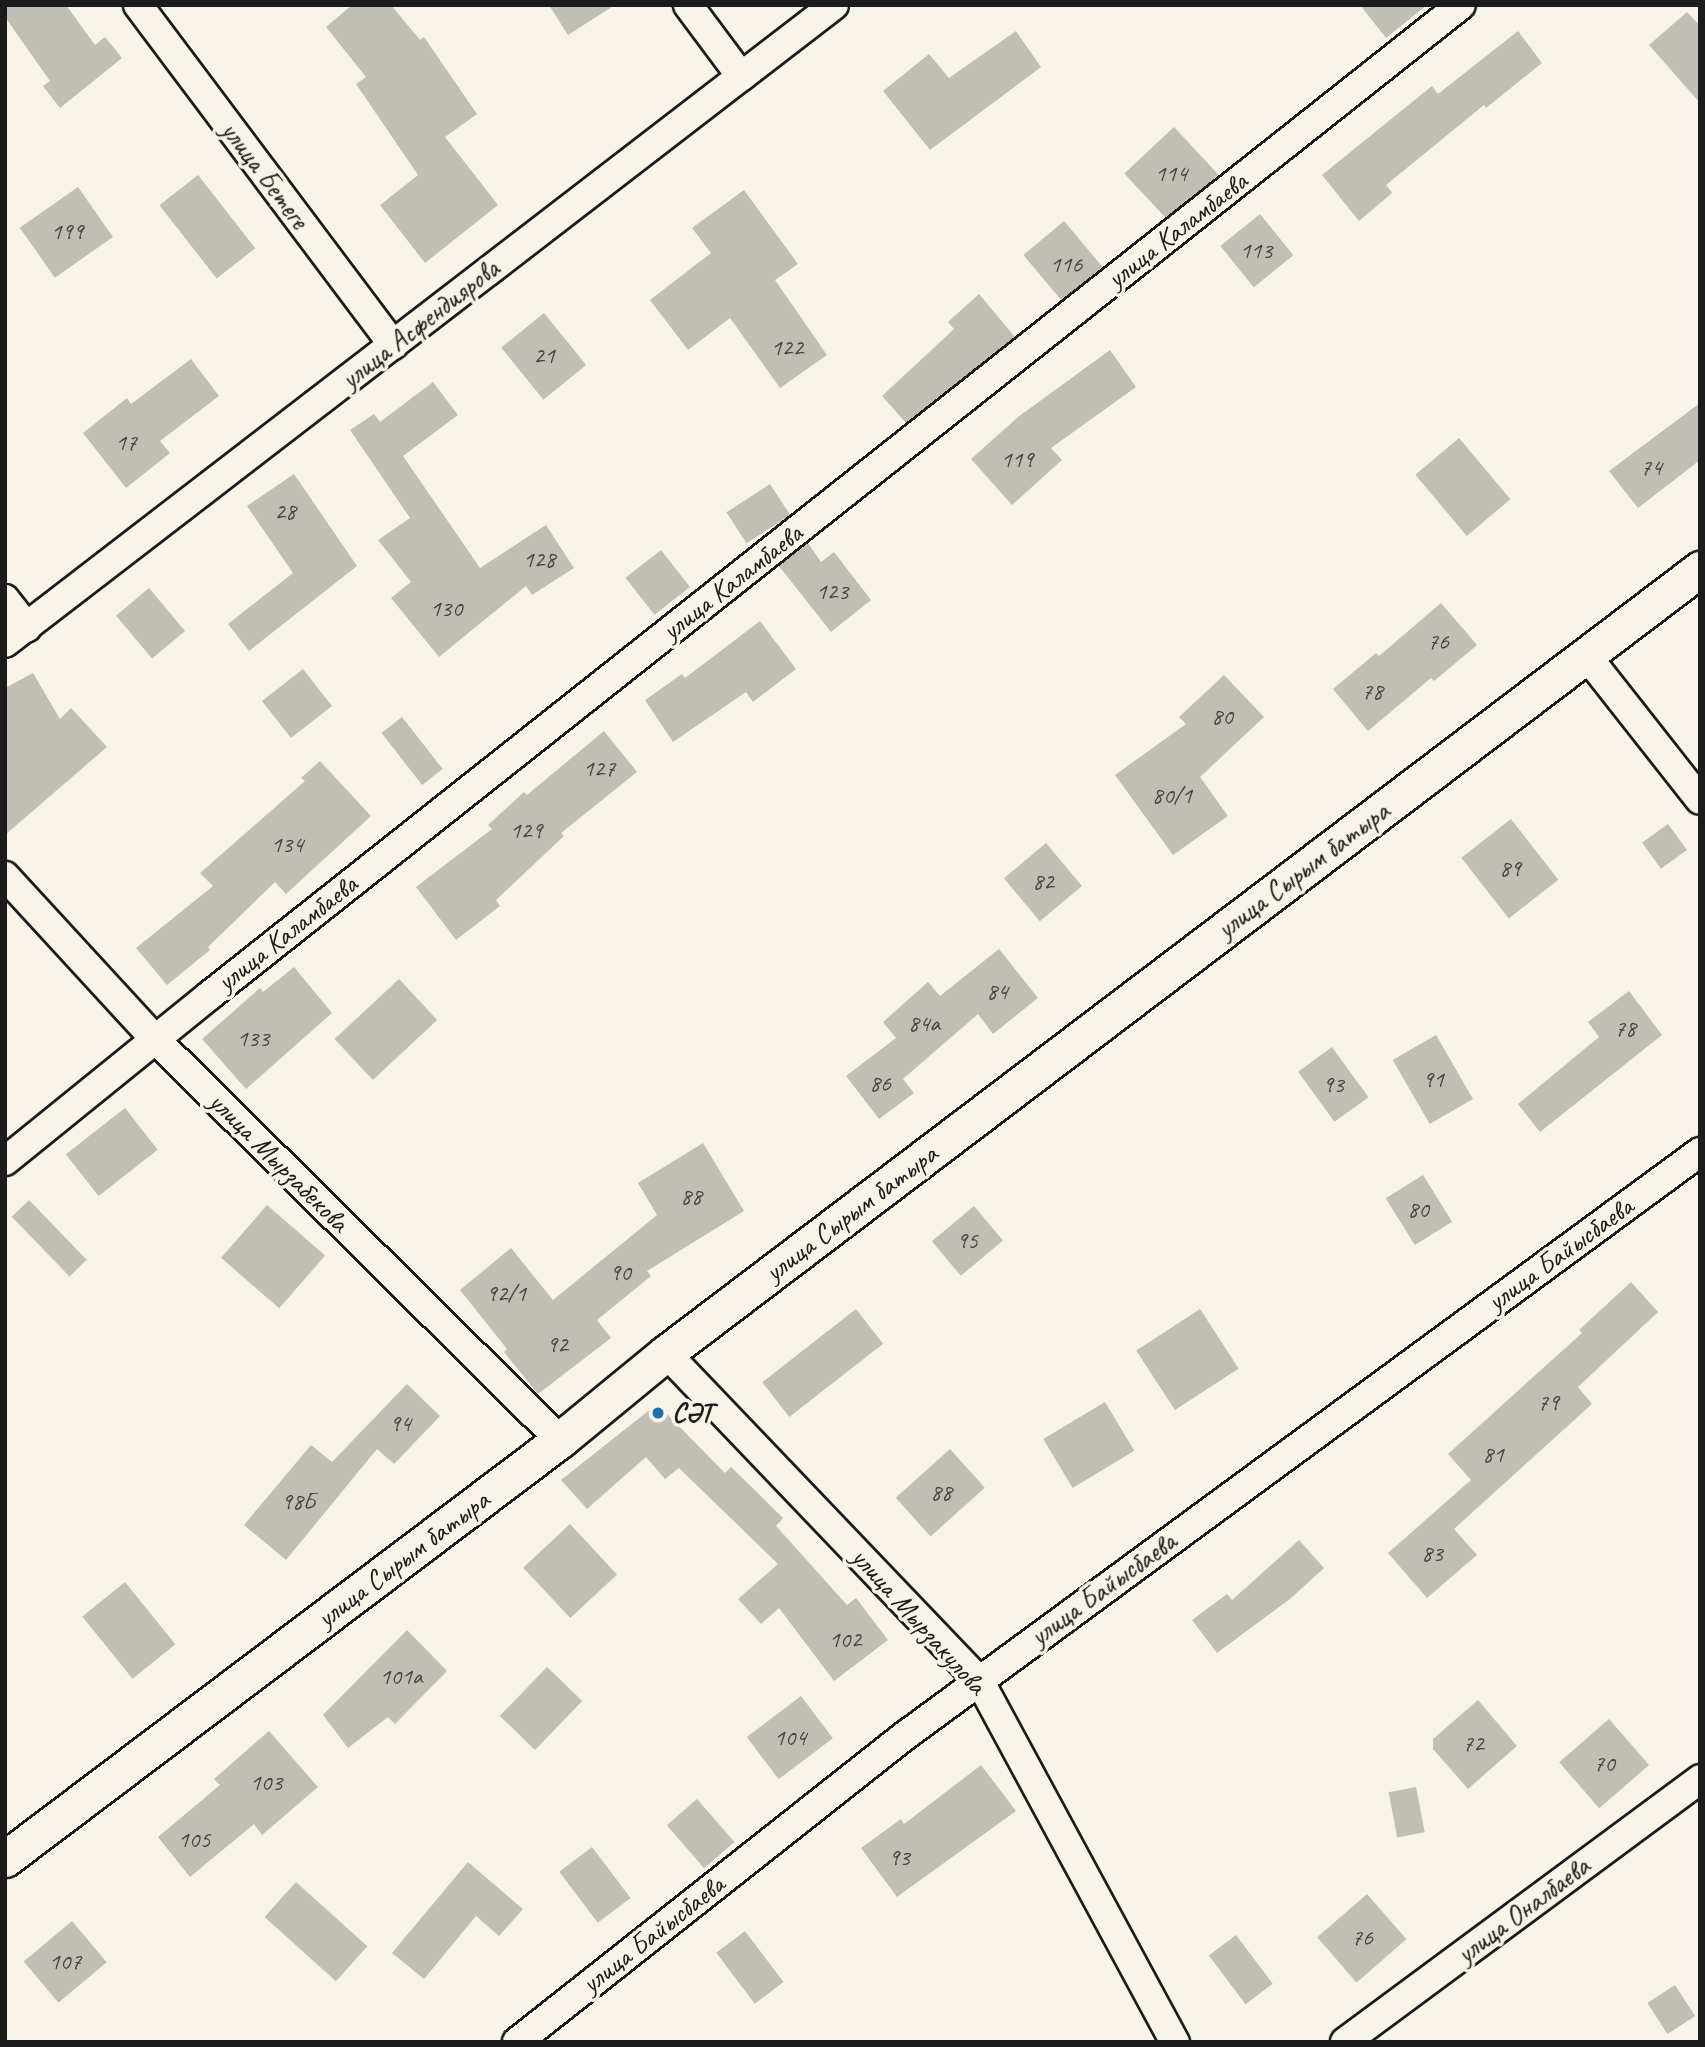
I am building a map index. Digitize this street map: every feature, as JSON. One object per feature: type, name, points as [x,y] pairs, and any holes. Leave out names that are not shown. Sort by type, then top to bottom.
[{"type":"street","name":"улица Бетеге","points":[[138,5],[393,345]]},
{"type":"street","points":[[688,5],[741,76]]},
{"type":"street","name":"улица Асфендиярова","points":[[16,635],[834,5]]},
{"type":"street","name":"улица Каламбаева","points":[[5,1161],[1461,5]]},
{"type":"street","name":"улица Сырым батыра","points":[[5,1859],[560,1440],[666,1353],[1700,569]]},
{"type":"street","points":[[5,599],[16,635]]},
{"type":"street","points":[[1586,655],[1700,800]]},
{"type":"street","name":"улица Мырзабекова","points":[[5,876],[156,1040],[560,1440]]},
{"type":"street","name":"улица Байысбаева","points":[[517,2042],[979,1680],[1700,1152]]},
{"type":"street","name":"улица Мырзакулова","points":[[666,1353],[979,1680],[1175,2042]]},
{"type":"street","name":"улица Оналбаева","points":[[1345,2042],[1700,1779]]},
{"type":"building","points":[[5,5],[66,5],[95,45],[105,37],[122,58],[60,108],[43,86],[50,81],[5,17]]},
{"type":"building","points":[[352,5],[391,5],[420,40],[424,37],[477,114],[445,137],[498,205],[425,263],[380,205],[418,175],[356,84],[366,77],[326,27]]},
{"type":"building","points":[[549,5],[615,5],[568,35]]},
{"type":"building","points":[[1360,5],[1427,5],[1386,38]]},
{"type":"building","points":[[1687,12],[1700,26],[1700,103],[1649,45]]},
{"type":"building","points":[[1016,31],[1041,67],[930,150],[883,91],[929,54],[949,78]]},
{"type":"building","points":[[1518,31],[1542,63],[1486,108],[1484,105],[1386,185],[1392,193],[1359,221],[1322,175],[1432,86],[1438,94]]},
{"type":"building","points":[[1174,127],[1218,175],[1169,221],[1124,173]]},
{"type":"building","points":[[198,175],[255,248],[217,278],[159,205]]},
{"type":"building","points":[[78,187],[113,237],[55,278],[20,228]]},
{"type":"building","points":[[744,190],[798,264],[775,280],[827,355],[780,388],[730,318],[688,350],[650,300],[711,253],[692,228]]},
{"type":"building","points":[[1260,214],[1293,255],[1254,287],[1220,246]]},
{"type":"building","points":[[1064,221],[1103,267],[1062,301],[1023,255]]},
{"type":"building","points":[[979,294],[1015,337],[906,423],[882,396],[954,329],[948,322]]},
{"type":"building","points":[[544,313],[586,365],[543,400],[501,348]]},
{"type":"building","points":[[1110,350],[1136,387],[1051,448],[1062,460],[1012,505],[971,459],[1018,417]]},
{"type":"building","points":[[191,359],[219,396],[160,441],[170,453],[126,488],[83,433],[127,398],[131,404]]},
{"type":"building","points":[[433,382],[458,415],[403,456],[480,568],[546,525],[574,568],[532,595],[526,586],[439,657],[391,598],[411,582],[378,540],[410,518],[350,430],[374,414],[380,422]]},
{"type":"building","points":[[1700,403],[1700,460],[1638,508],[1609,471]]},
{"type":"building","points":[[1459,438],[1510,499],[1467,536],[1415,475]]},
{"type":"building","points":[[294,474],[357,566],[249,651],[228,624],[293,573],[247,506]]},
{"type":"building","points":[[770,484],[790,515],[747,543],[726,512]]},
{"type":"building","points":[[808,543],[821,562],[834,552],[871,600],[831,632],[779,566]]},
{"type":"building","points":[[661,550],[690,587],[654,615],[626,578]]},
{"type":"building","points":[[149,588],[185,631],[152,659],[116,616]]},
{"type":"building","points":[[1441,603],[1477,645],[1434,681],[1431,678],[1368,731],[1333,689],[1376,653],[1379,656]]},
{"type":"building","points":[[760,621],[796,669],[753,702],[746,692],[673,742],[645,700],[682,674],[685,678]]},
{"type":"building","points":[[303,669],[332,706],[291,738],[262,701]]},
{"type":"building","points":[[33,673],[60,719],[71,708],[107,747],[5,835],[5,688]]},
{"type":"building","points":[[1224,675],[1264,717],[1200,777],[1228,816],[1173,855],[1115,775],[1186,724],[1179,717]]},
{"type":"building","points":[[402,717],[443,769],[422,785],[382,733]]},
{"type":"building","points":[[604,731],[637,772],[561,833],[564,836],[496,900],[500,906],[456,940],[416,887],[492,829],[488,825],[524,792],[527,795]]},
{"type":"building","points":[[320,761],[371,816],[286,894],[275,882],[208,947],[210,950],[167,985],[136,948],[213,886],[200,873],[305,781],[301,778]]},
{"type":"building","points":[[1511,819],[1558,880],[1509,918],[1461,858]]},
{"type":"building","points":[[1668,824],[1687,850],[1661,869],[1642,843]]},
{"type":"building","points":[[1046,843],[1082,886],[1040,921],[1004,878]]},
{"type":"building","points":[[999,949],[1038,998],[993,1034],[978,1014],[903,1079],[914,1093],[879,1119],[846,1076],[896,1038],[883,1022],[928,982],[940,996]]},
{"type":"building","points":[[294,967],[332,1013],[246,1089],[202,1039],[260,988],[263,992]]},
{"type":"building","points":[[399,979],[437,1020],[373,1080],[335,1039]]},
{"type":"building","points":[[1629,991],[1662,1035],[1540,1132],[1518,1104],[1599,1037],[1588,1022]]},
{"type":"building","points":[[1436,1035],[1473,1099],[1430,1124],[1393,1060]]},
{"type":"building","points":[[1332,1047],[1368,1097],[1334,1122],[1298,1072]]},
{"type":"building","points":[[125,1108],[158,1150],[99,1196],[66,1154]]},
{"type":"building","points":[[703,1143],[744,1211],[647,1271],[651,1276],[597,1320],[611,1338],[538,1394],[504,1352],[507,1349],[460,1290],[511,1248],[553,1300],[657,1215],[638,1183]]},
{"type":"building","points":[[1423,1175],[1452,1222],[1415,1245],[1386,1198]]},
{"type":"building","points":[[29,1200],[87,1260],[69,1276],[12,1217]]},
{"type":"building","points":[[267,1205],[325,1256],[279,1308],[221,1258]]},
{"type":"building","points":[[974,1206],[1003,1240],[961,1276],[932,1241]]},
{"type":"building","points":[[1631,1282],[1658,1312],[1578,1387],[1592,1404],[1454,1529],[1477,1555],[1427,1598],[1388,1553],[1471,1480],[1448,1454],[1582,1333],[1579,1330]]},
{"type":"building","points":[[856,1309],[883,1344],[789,1417],[762,1382]]},
{"type":"building","points":[[1200,1309],[1239,1369],[1175,1410],[1136,1350]]},
{"type":"building","points":[[407,1384],[440,1416],[394,1464],[377,1449],[286,1560],[244,1525],[311,1445],[332,1462]]},
{"type":"building","points":[[1105,1402],[1134,1451],[1073,1488],[1043,1439]]},
{"type":"building","points":[[657,1404],[725,1473],[731,1467],[783,1518],[776,1526],[847,1605],[856,1598],[888,1640],[834,1681],[779,1608],[761,1624],[738,1599],[778,1564],[679,1468],[665,1479],[646,1457],[587,1509],[561,1480]]},
{"type":"building","points":[[950,1449],[985,1488],[931,1536],[896,1498]]},
{"type":"building","points":[[570,1524],[617,1574],[570,1618],[523,1568]]},
{"type":"building","points":[[1299,1540],[1324,1568],[1290,1599],[1217,1653],[1192,1620],[1227,1594],[1232,1600]]},
{"type":"building","points":[[125,1582],[175,1644],[133,1679],[82,1617]]},
{"type":"building","points":[[407,1630],[447,1671],[395,1724],[388,1717],[348,1748],[323,1715]]},
{"type":"building","points":[[547,1667],[582,1701],[535,1750],[500,1716]]},
{"type":"building","points":[[801,1696],[833,1738],[779,1779],[747,1737]]},
{"type":"building","points":[[1478,1700],[1517,1746],[1468,1789],[1433,1749],[1433,1739]]},
{"type":"building","points":[[1609,1719],[1649,1765],[1599,1808],[1559,1762]]},
{"type":"building","points":[[269,1731],[318,1787],[262,1835],[254,1824],[190,1877],[158,1837],[220,1785],[214,1779]]},
{"type":"building","points":[[981,1765],[1016,1811],[897,1897],[861,1848],[901,1819],[904,1824]]},
{"type":"building","points":[[1416,1787],[1425,1832],[1397,1837],[1389,1792]]},
{"type":"building","points":[[697,1799],[734,1842],[704,1868],[667,1825]]},
{"type":"building","points":[[592,1847],[631,1898],[598,1923],[559,1872]]},
{"type":"building","points":[[468,1862],[523,1909],[499,1936],[476,1916],[424,1979],[392,1953]]},
{"type":"building","points":[[296,1882],[367,1946],[336,1981],[265,1917]]},
{"type":"building","points":[[1367,1894],[1406,1939],[1357,1983],[1317,1937]]},
{"type":"building","points":[[72,1921],[107,1962],[58,2003],[24,1961]]},
{"type":"building","points":[[745,1931],[784,1982],[755,2004],[716,1953]]},
{"type":"building","points":[[1236,1935],[1273,1984],[1246,2004],[1209,1955]]},
{"type":"building","points":[[1675,1985],[1695,2016],[1667,2034],[1647,2003]]},
{"type":"place","name":"СƏТ","points":[[658,1413]]}]
